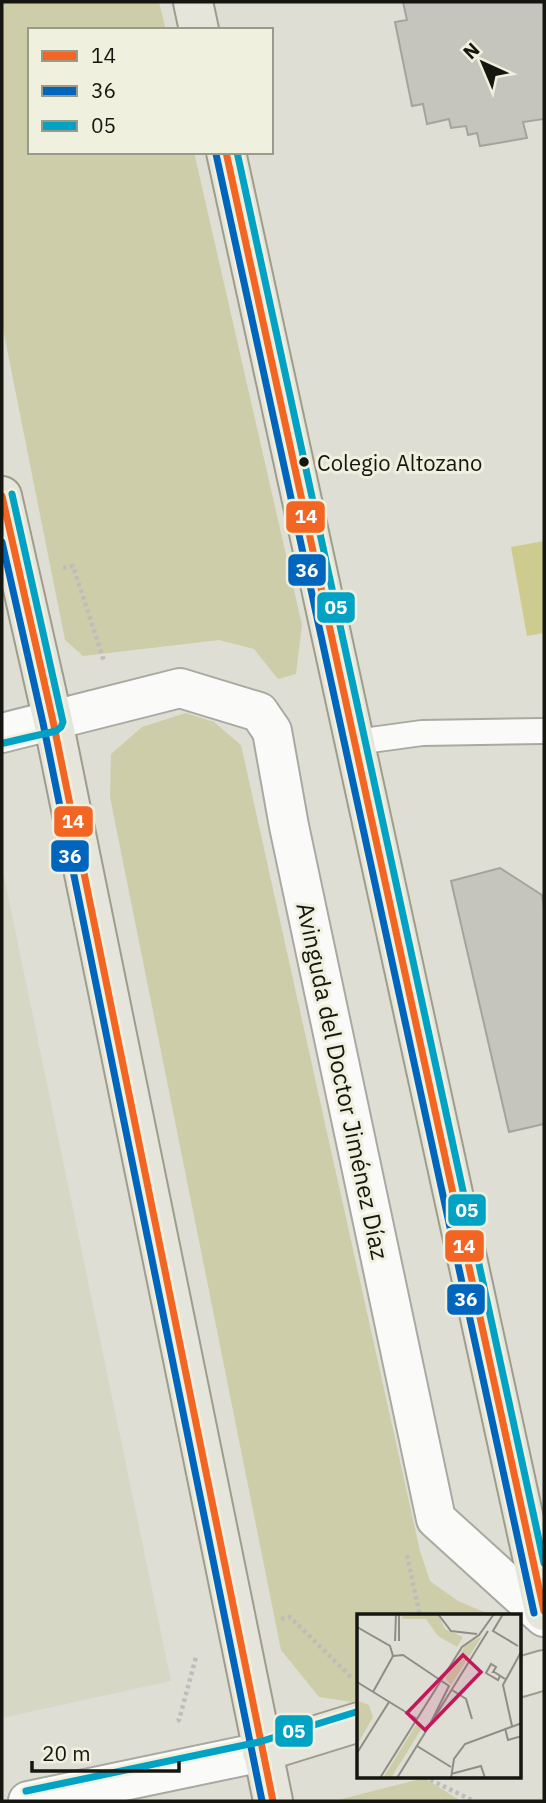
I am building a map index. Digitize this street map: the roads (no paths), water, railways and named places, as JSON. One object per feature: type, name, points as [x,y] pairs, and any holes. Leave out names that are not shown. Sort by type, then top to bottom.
[{"type":"main road","points":[[193,2],[199,28]]},
{"type":"main road","points":[[226,154],[544,1611]]},
{"type":"main road","points":[[2,496],[53,721],[272,1801]]},
{"type":"main road","points":[[522,1676],[544,1670]]},
{"type":"main road","points":[[262,1752],[357,1723]]},
{"type":"street","name":"Avinguda del Doctor Jiménez Díaz","points":[[2,733],[180,688],[259,712],[272,730],[292,839],[436,1519],[544,1617]]},
{"type":"street","points":[[28,1801],[262,1752]]},
{"type":"lane","points":[[356,743],[422,733],[544,731]]},
{"type":"place","name":"Colegio Altozano","points":[[304,462]]}]
